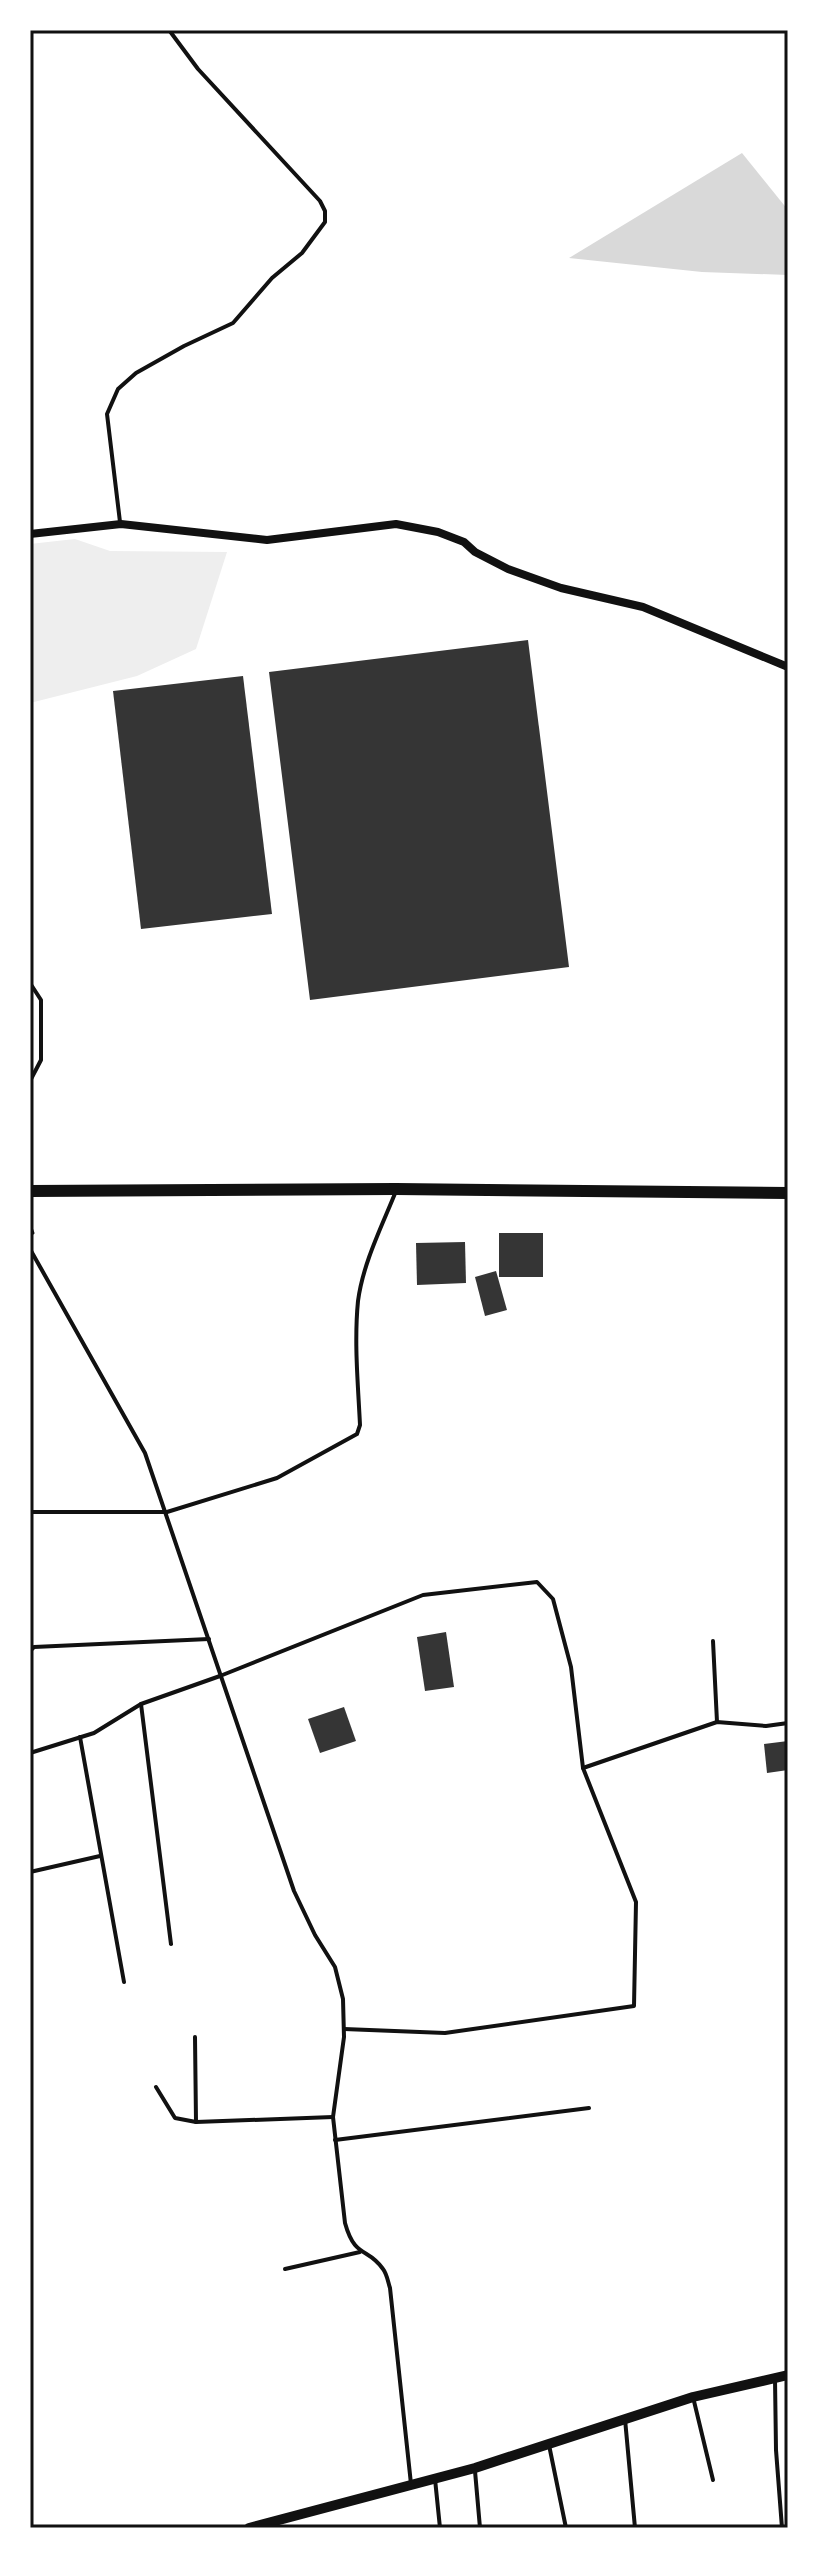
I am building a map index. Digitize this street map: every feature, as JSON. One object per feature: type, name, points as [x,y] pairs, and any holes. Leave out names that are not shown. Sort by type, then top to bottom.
[{"type":"main road","points":[[30,1191],[396,1189],[788,1193]]},
{"type":"street","points":[[30,534],[121,524],[267,540],[396,524],[464,542],[475,552],[508,569],[561,588],[643,607],[788,667]]},
{"type":"street","points":[[249,2528],[475,2468],[693,2397],[788,2375]]},
{"type":"lane","points":[[121,524],[107,414],[118,389],[136,373],[233,323],[272,278],[302,253],[325,222],[325,211],[320,201],[198,69],[169,30]]},
{"type":"lane","points":[[30,983],[41,1000],[41,1060],[30,1081]]},
{"type":"lane","points":[[30,1512],[167,1512],[277,1478],[357,1434],[360,1425],[358,1300],[369,1257],[396,1189]]},
{"type":"lane","points":[[30,1249],[145,1453],[294,1891],[315,1935],[335,1967],[343,1999],[344,2029],[333,2117],[345,2223],[350,2240],[360,2252],[385,2270],[390,2288],[411,2486]]},
{"type":"lane","points":[[30,1753],[94,1733],[141,1704],[423,1595],[537,1582],[553,1599],[571,1667],[583,1768],[636,1902],[634,2006],[445,2033],[344,2029]]},
{"type":"lane","points":[[30,1651],[34,1647],[209,1639]]},
{"type":"lane","points":[[713,1641],[717,1722]]},
{"type":"lane","points":[[141,1704],[171,1944]]},
{"type":"lane","points":[[583,1768],[717,1722],[766,1726],[788,1723]]},
{"type":"lane","points":[[80,1737],[124,1982]]},
{"type":"lane","points":[[30,1872],[100,1856]]},
{"type":"lane","points":[[195,2037],[196,2122]]},
{"type":"lane","points":[[156,2087],[175,2118],[196,2122],[333,2117]]},
{"type":"lane","points":[[335,2140],[589,2108]]},
{"type":"lane","points":[[285,2269],[360,2252]]},
{"type":"lane","points":[[775,2378],[782,2528]]},
{"type":"lane","points":[[693,2397],[713,2480]]},
{"type":"lane","points":[[625,2418],[635,2528]]},
{"type":"lane","points":[[549,2442],[566,2528]]},
{"type":"lane","points":[[475,2468],[480,2528]]},
{"type":"lane","points":[[435,2477],[440,2528]]},
{"type":"path","points":[[30,1225],[33,1233]]},
{"type":"shaded area","points":[[742,153],[788,210],[788,275],[702,272],[569,258]]},
{"type":"shaded area","points":[[75,539],[110,551],[227,552],[196,649],[137,676],[30,703],[30,544]]},
{"type":"building","points":[[528,640],[569,967],[310,1000],[269,672]]},
{"type":"building","points":[[243,676],[272,914],[141,929],[113,691]]},
{"type":"building","points":[[499,1233],[543,1233],[543,1277],[499,1277]]},
{"type":"building","points":[[465,1242],[466,1283],[417,1285],[416,1243]]},
{"type":"building","points":[[496,1271],[507,1310],[485,1316],[475,1277]]},
{"type":"building","points":[[446,1632],[454,1687],[425,1691],[417,1637]]},
{"type":"building","points":[[344,1707],[356,1741],[320,1753],[308,1719]]},
{"type":"building","points":[[788,1741],[788,1770],[767,1773],[764,1744]]}]
